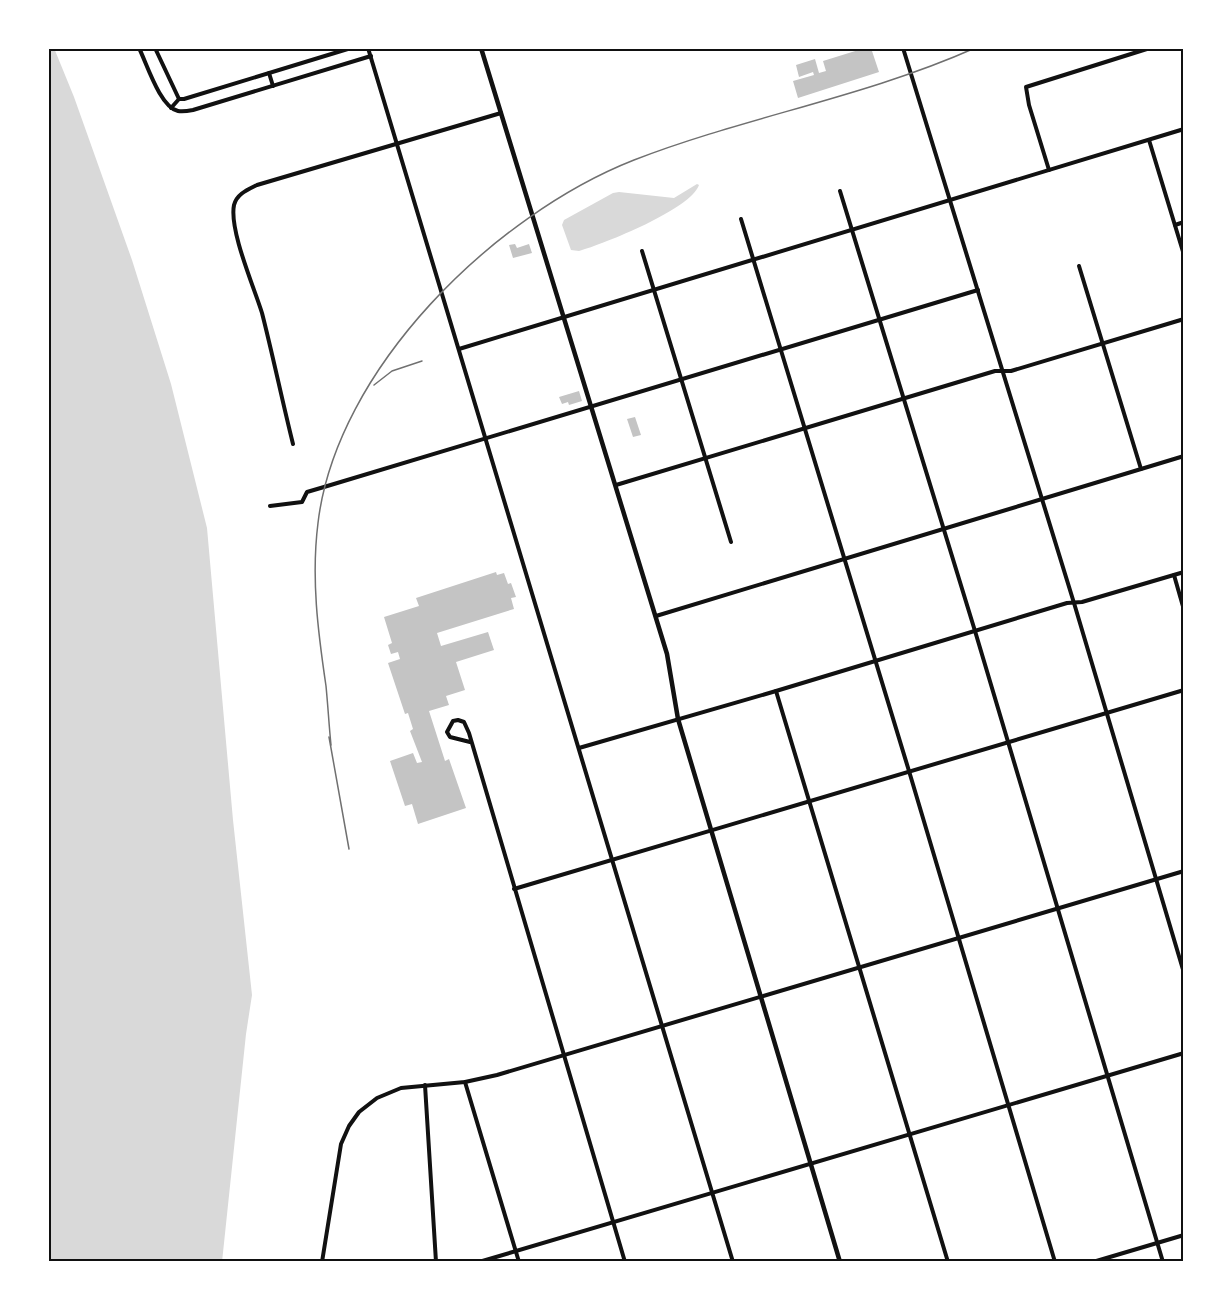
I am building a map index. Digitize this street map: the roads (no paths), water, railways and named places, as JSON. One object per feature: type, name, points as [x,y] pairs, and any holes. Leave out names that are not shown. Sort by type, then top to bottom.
[{"type":"street","points":[[139,48],[162,99],[171,108],[179,111],[193,110],[370,56]]},
{"type":"street","points":[[155,48],[179,99]]},
{"type":"street","points":[[171,108],[179,99],[351,48]]},
{"type":"street","points":[[368,48],[733,1262]]},
{"type":"street","points":[[482,48],[656,616],[667,654],[678,719],[840,1262]]},
{"type":"street","points":[[903,48],[1074,603],[1184,973]]},
{"type":"street","points":[[1049,170],[1029,105],[1026,87],[1150,48]]},
{"type":"street","points":[[269,73],[273,86]]},
{"type":"street","points":[[293,444],[262,312],[238,239],[234,204],[241,193],[257,185],[501,113]]},
{"type":"street","points":[[459,349],[1184,129]]},
{"type":"street","points":[[1149,140],[1184,255]]},
{"type":"street","points":[[840,190],[975,631],[1163,1262]]},
{"type":"street","points":[[741,219],[876,660],[1054,1262]]},
{"type":"street","points":[[1175,225],[1184,222]]},
{"type":"street","points":[[642,251],[731,542]]},
{"type":"street","points":[[1079,266],[1142,469]]},
{"type":"street","points":[[270,506],[302,502],[307,492],[978,290]]},
{"type":"street","points":[[616,485],[996,371],[1011,370],[1184,319]]},
{"type":"street","points":[[656,616],[1184,456]]},
{"type":"street","points":[[579,748],[1184,572]]},
{"type":"street","points":[[1174,575],[1184,610]]},
{"type":"street","points":[[514,889],[1184,690]]},
{"type":"street","points":[[776,691],[948,1262]]},
{"type":"street","points":[[470,742],[450,737],[447,732],[453,721],[464,722],[470,742],[614,1223],[626,1262]]},
{"type":"street","points":[[322,1262],[340,1149],[349,1126],[359,1112],[376,1098],[401,1088],[465,1082],[497,1075],[1184,871]]},
{"type":"street","points":[[479,1262],[1184,1053]]},
{"type":"street","points":[[465,1082],[519,1262]]},
{"type":"street","points":[[425,1085],[436,1262]]},
{"type":"street","points":[[1093,1262],[1184,1235]]},
{"type":"railway","points":[[331,745],[316,605],[315,564],[318,523],[331,465],[355,409],[389,355],[430,304],[477,258],[528,218],[581,185],[634,160],[719,131],[891,80],[975,48]]},
{"type":"railway","points":[[374,385],[392,371],[422,361]]},
{"type":"railway","points":[[329,737],[349,849]]}]
